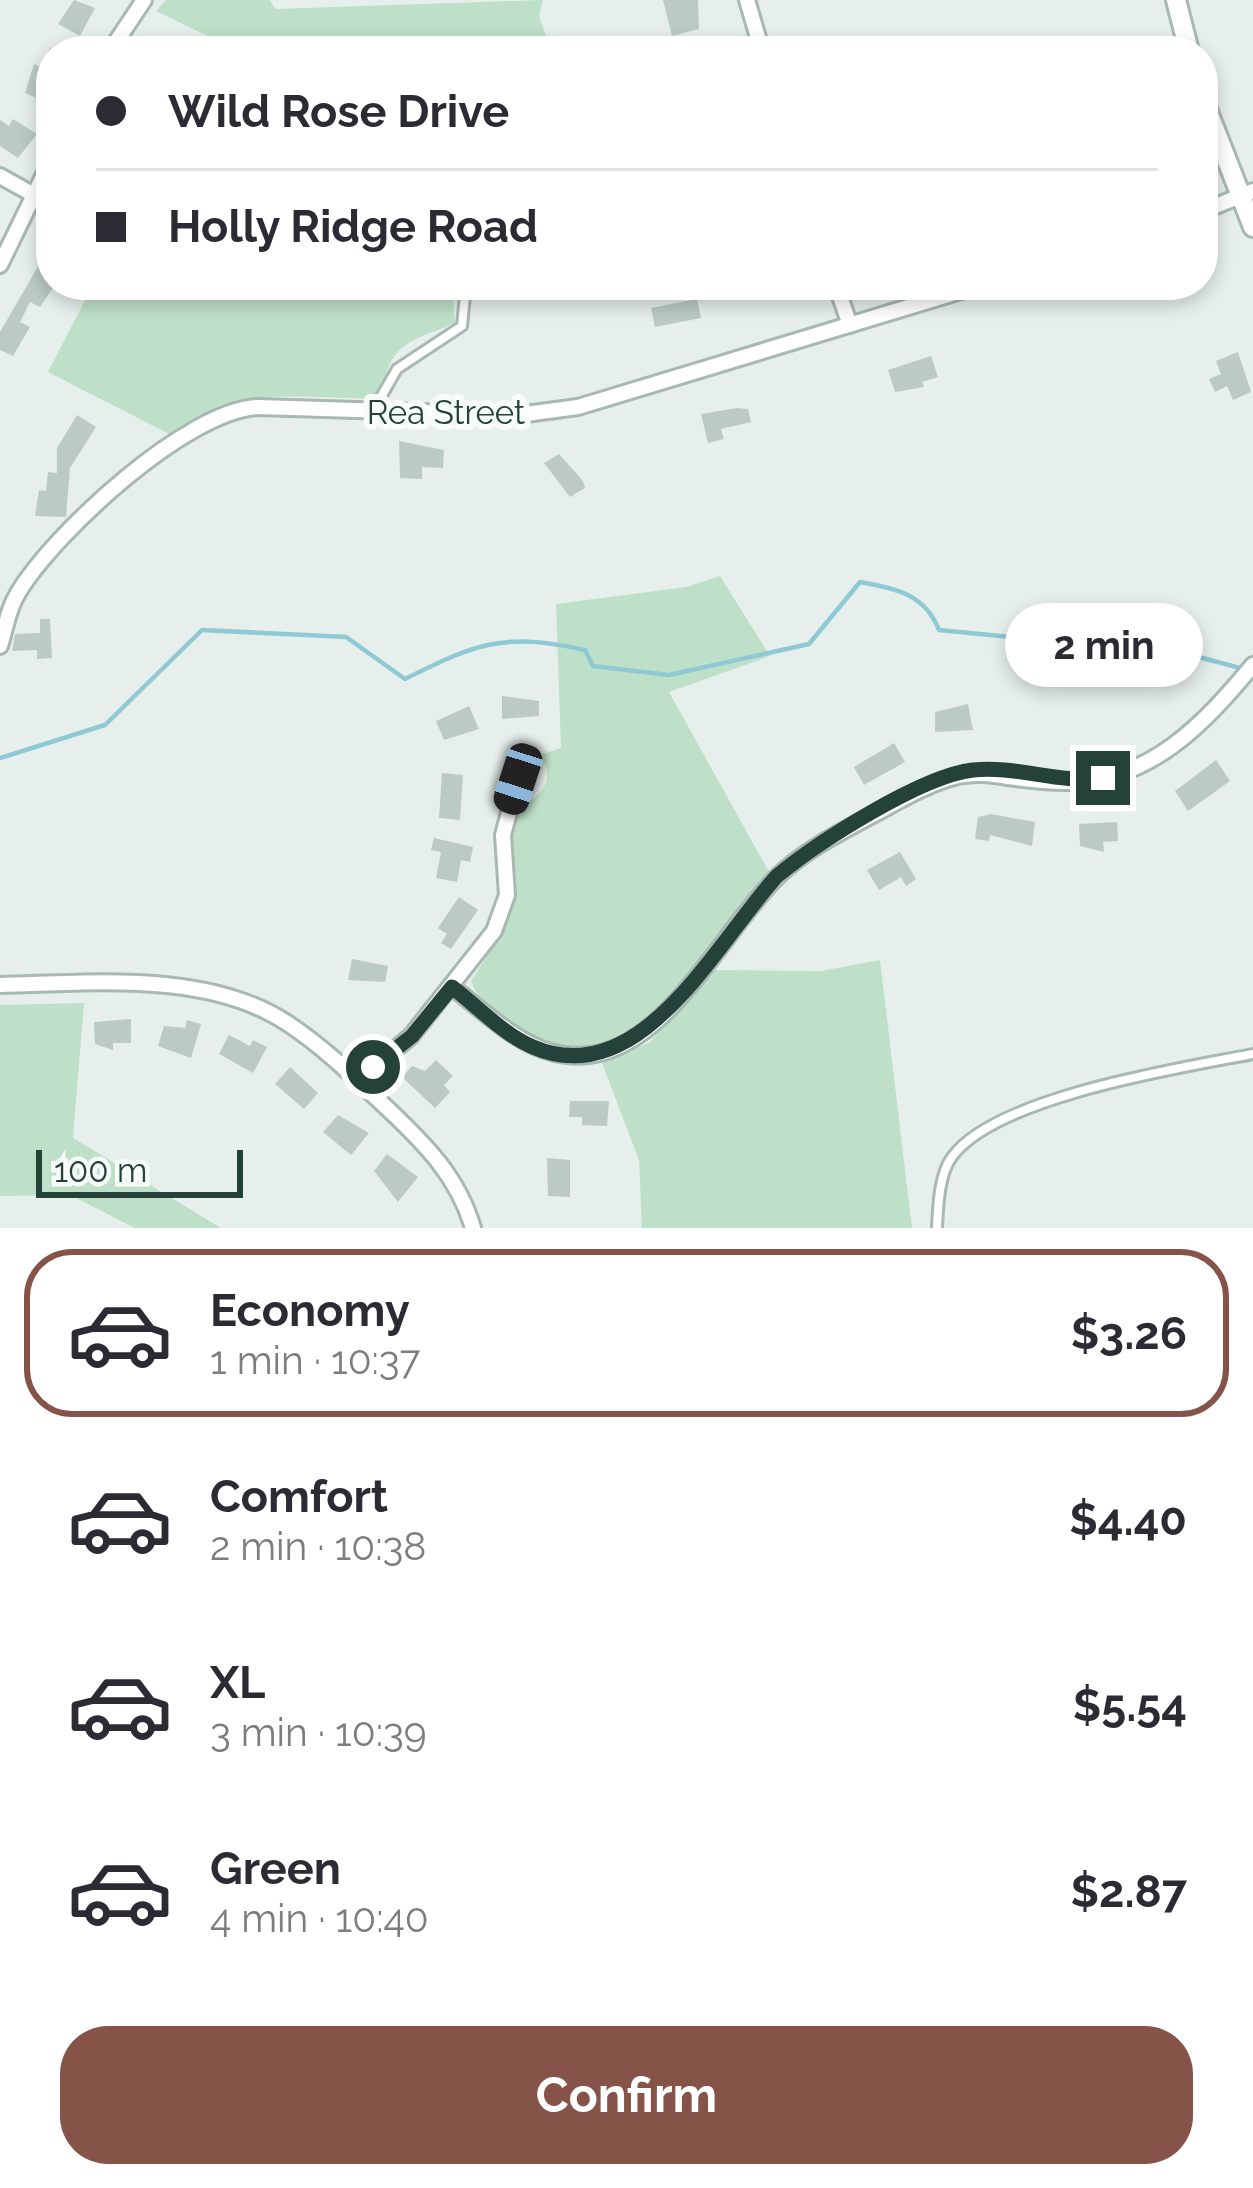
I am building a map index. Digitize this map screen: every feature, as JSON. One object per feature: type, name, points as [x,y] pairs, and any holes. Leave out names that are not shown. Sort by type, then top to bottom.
[{"type":"street","points":[[120,36],[144,0]]},
{"type":"street","points":[[746,0],[757,36]]},
{"type":"street","points":[[1176,0],[1185,36]]},
{"type":"street","points":[[1218,131],[1247,194],[1253,227]]},
{"type":"street","points":[[0,176],[34,195]]},
{"type":"street","points":[[0,266],[36,191]]},
{"type":"street","points":[[1218,205],[1247,194]]},
{"type":"street","points":[[841,300],[850,326]]},
{"type":"street","name":"Rea Street","points":[[0,646],[18,592],[64,535],[217,416],[258,407],[518,415],[578,407],[933,300]]},
{"type":"street","points":[[452,987],[529,1046],[570,1057],[610,1050],[665,1013],[758,897],[800,857],[954,774],[989,770],[1063,782],[1126,772],[1191,733],[1248,672]]},
{"type":"street","points":[[359,1080],[412,1036],[480,955],[502,915],[507,896],[503,836],[518,779]]},
{"type":"street","points":[[0,986],[214,993],[289,1024],[359,1080],[452,1177],[472,1228]]},
{"type":"lane","points":[[373,412],[397,369],[461,326],[464,300]]},
{"type":"lane","points":[[937,1228],[949,1160],[970,1137],[999,1119],[1084,1091],[1253,1054]]},
{"type":"green space","points":[[166,0],[270,0],[275,9],[543,0],[539,15],[546,36],[208,36],[156,11]]},
{"type":"green space","points":[[85,300],[453,300],[455,323],[424,335],[395,355],[380,399],[270,397],[221,407],[169,434],[48,372]]},
{"type":"green space","points":[[720,576],[770,656],[669,692],[769,872],[694,969],[664,1002],[632,1027],[597,1044],[561,1046],[523,1032],[485,1003],[471,981],[506,927],[513,904],[513,818],[545,784],[546,767],[540,755],[561,748],[556,604],[686,587]]},
{"type":"green space","points":[[880,960],[912,1228],[642,1228],[639,1160],[602,1063],[650,1042],[710,970],[821,971]]},
{"type":"green space","points":[[84,1003],[73,1138],[221,1228],[135,1228],[70,1195],[0,1196],[0,1005]]},
{"type":"building","points":[[74,0],[95,8],[80,36],[58,24]]},
{"type":"building","points":[[663,0],[698,0],[699,29],[672,36]]},
{"type":"building","points":[[36,65],[36,98],[25,93]]},
{"type":"building","points":[[13,119],[36,133],[18,158],[0,146],[0,120],[9,126]]},
{"type":"building","points":[[36,270],[36,300],[45,300],[40,307],[30,302],[20,322],[30,327],[13,356],[0,350],[0,332]]},
{"type":"building","points":[[697,300],[701,318],[655,327],[651,308]]},
{"type":"building","points":[[1238,352],[1251,392],[1233,400],[1227,386],[1215,392],[1209,379],[1221,374],[1216,361]]},
{"type":"building","points":[[931,356],[938,377],[922,382],[924,387],[895,392],[888,370]]},
{"type":"building","points":[[748,409],[751,422],[721,429],[724,439],[708,443],[701,414]]},
{"type":"building","points":[[77,415],[96,427],[70,468],[66,517],[35,516],[39,490],[46,491],[48,472],[57,473],[57,448]]},
{"type":"building","points":[[399,441],[444,450],[443,468],[422,467],[422,479],[400,478]]},
{"type":"building","points":[[559,454],[585,488],[570,497],[544,463]]},
{"type":"building","points":[[40,619],[50,619],[52,658],[37,659],[37,650],[12,651],[15,634],[40,633]]},
{"type":"building","points":[[502,696],[539,701],[539,716],[502,719]]},
{"type":"building","points":[[968,704],[973,730],[935,732],[935,712]]},
{"type":"building","points":[[469,706],[479,729],[444,740],[436,721]]},
{"type":"building","points":[[894,743],[905,762],[864,785],[854,767]]},
{"type":"building","points":[[1216,760],[1230,781],[1188,811],[1175,791]]},
{"type":"building","points":[[442,773],[463,775],[460,820],[439,818]]},
{"type":"building","points":[[991,814],[1035,822],[1032,846],[990,835],[989,841],[975,839],[978,817]]},
{"type":"building","points":[[1117,822],[1118,841],[1103,842],[1104,852],[1080,846],[1079,824]]},
{"type":"building","points":[[434,838],[473,847],[470,862],[461,860],[457,882],[436,878],[441,852],[431,850]]},
{"type":"building","points":[[900,852],[916,879],[906,886],[901,877],[879,890],[867,870]]},
{"type":"building","points":[[459,897],[478,910],[451,949],[441,943],[447,934],[438,928]]},
{"type":"building","points":[[352,959],[388,966],[385,982],[348,980]]},
{"type":"building","points":[[131,1019],[131,1043],[113,1043],[113,1050],[95,1044],[94,1022]]},
{"type":"building","points":[[187,1020],[201,1024],[191,1058],[158,1046],[164,1026],[185,1028]]},
{"type":"building","points":[[229,1035],[250,1046],[253,1040],[267,1047],[253,1073],[219,1054]]},
{"type":"building","points":[[436,1060],[453,1076],[444,1085],[450,1092],[435,1108],[402,1077],[412,1066],[425,1071]]},
{"type":"building","points":[[290,1067],[318,1093],[304,1109],[275,1084]]},
{"type":"building","points":[[570,1101],[609,1101],[607,1126],[582,1125],[582,1117],[569,1117]]},
{"type":"building","points":[[338,1115],[369,1133],[351,1155],[323,1132]]},
{"type":"building","points":[[387,1154],[418,1177],[398,1202],[374,1171]]},
{"type":"building","points":[[547,1158],[570,1160],[570,1197],[548,1196]]},
{"type":"waterway","points":[[0,758],[105,725],[202,630],[346,637],[405,679],[472,649],[511,642],[585,650],[593,666],[669,675],[809,644],[860,582],[897,590],[917,601],[939,630],[1191,655],[1244,669]]},
{"type":"route","points":[[373,1067],[412,1036],[452,987],[529,1046],[570,1057],[610,1050],[633,1039],[665,1013],[777,876],[800,857],[892,805],[938,780],[974,770],[1063,782],[1103,778]]}]
